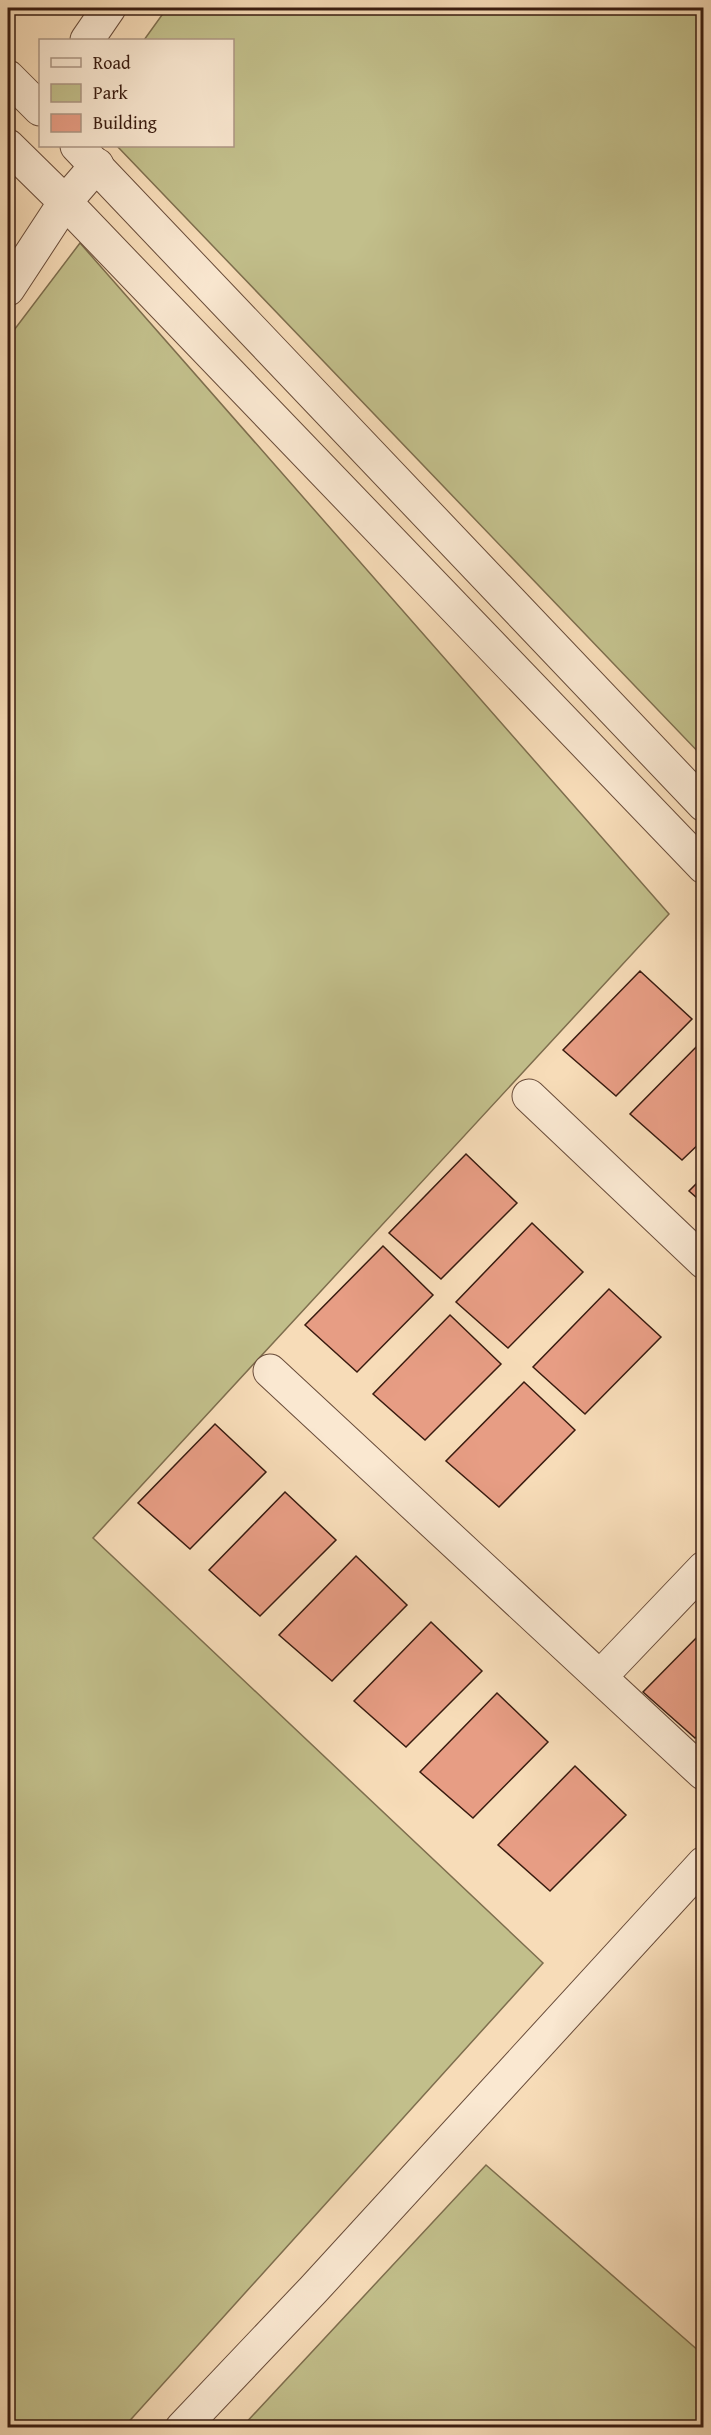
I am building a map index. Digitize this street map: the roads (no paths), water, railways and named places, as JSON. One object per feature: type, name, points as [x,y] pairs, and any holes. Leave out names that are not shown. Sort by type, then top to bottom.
[{"type":"street","points":[[88,39],[109,8]]},
{"type":"street","points":[[8,77],[39,108]]},
{"type":"street","points":[[8,146],[65,202],[704,867]]},
{"type":"street","points":[[8,289],[65,202],[87,155],[704,805]]},
{"type":"street","points":[[529,1096],[704,1262]]},
{"type":"street","points":[[270,1371],[703,1773]]},
{"type":"street","points":[[600,1677],[704,1568]]},
{"type":"street","points":[[182,2427],[313,2290],[704,1863]]}]
